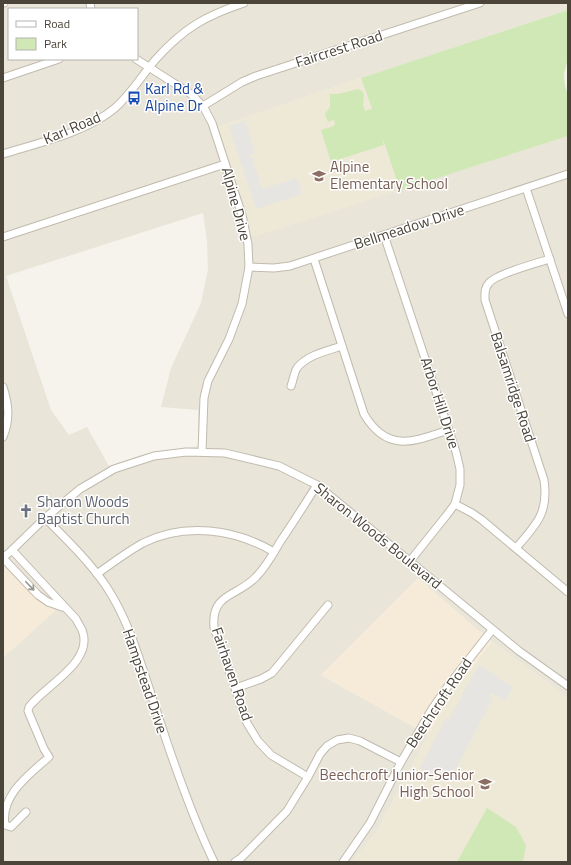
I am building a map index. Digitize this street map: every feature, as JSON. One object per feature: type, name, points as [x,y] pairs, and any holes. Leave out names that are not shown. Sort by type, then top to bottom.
[{"type":"street","name":"Karl Road","points":[[3,154],[73,131],[96,121],[114,109],[131,92],[150,68],[181,34],[218,12],[244,3]]},
{"type":"street","name":"Faircrest Road","points":[[203,106],[242,82],[256,76],[480,3]]},
{"type":"street","points":[[3,78],[56,60]]},
{"type":"street","name":"Alpine Drive","points":[[138,60],[191,94],[203,106],[212,123],[226,164],[242,215],[248,244],[249,268],[242,304],[208,382],[203,408],[202,451]]},
{"type":"street","points":[[3,237],[226,164]]},
{"type":"street","name":"Bellmeadow Drive","points":[[249,268],[274,268],[290,266],[314,259],[568,174]]},
{"type":"street","points":[[526,188],[568,314]]},
{"type":"street","name":"Arbor Hill Drive","points":[[384,235],[460,469],[460,485],[455,504],[410,561]]},
{"type":"street","points":[[314,259],[364,414],[369,422],[387,438],[396,441],[410,442],[448,430]]},
{"type":"street","name":"Balsamridge Road","points":[[516,548],[540,517],[545,506],[546,493],[544,480],[485,300],[484,291],[489,282],[497,277],[550,259]]},
{"type":"street","points":[[291,386],[297,369],[306,360],[317,354],[342,346]]},
{"type":"street","points":[[3,387],[8,405],[7,427],[3,437]]},
{"type":"street","name":"Sharon Woods Boulevard","points":[[3,558],[80,489],[114,469],[154,456],[202,451],[225,453],[279,466],[317,485],[519,652],[568,686]]},
{"type":"street","name":"Fairhaven Road","points":[[308,777],[271,755],[258,741],[247,722],[214,627],[213,616],[216,606],[221,600],[239,590],[255,578],[274,552],[317,485]]},
{"type":"street","points":[[455,504],[472,513],[568,592]]},
{"type":"street","name":"Hampstead Drive","points":[[46,518],[97,574],[106,587],[130,632],[175,767],[200,834],[214,862]]},
{"type":"street","points":[[97,574],[117,559],[143,543],[171,534],[196,530],[216,531],[240,536],[260,544],[274,552]]},
{"type":"street","points":[[12,550],[64,608],[76,619],[82,631],[84,644],[74,665],[29,707],[28,711],[44,749],[49,757],[15,787],[8,796],[4,807],[3,822],[5,825],[11,827],[26,812]]},
{"type":"street","points":[[3,558],[38,595],[48,602],[64,608]]},
{"type":"street","points":[[236,688],[262,679],[272,673],[328,605]]},
{"type":"street","name":"Beechcroft Road","points":[[343,862],[370,824],[420,727],[449,684],[492,630]]},
{"type":"street","points":[[235,862],[241,858],[287,811],[320,754],[327,746],[337,740],[348,738],[360,741],[401,762]]},
{"type":"shaded area","points":[[3,3],[568,3],[568,10],[217,127],[249,223],[252,237],[568,136],[568,698],[492,642],[418,578],[321,675],[428,735],[376,833],[352,862],[3,862],[3,658],[55,611],[3,558]],"holes":[[[203,213],[207,241],[208,269],[201,303],[171,368],[161,407],[198,410],[198,446],[141,455],[109,466],[87,427],[69,435],[51,410],[6,276]]]},
{"type":"shaded area","points":[[361,78],[400,190],[252,237],[249,223],[217,127]]},
{"type":"shaded area","points":[[245,121],[255,153],[250,155],[251,158],[252,157],[262,189],[297,178],[302,194],[256,209],[229,126]]},
{"type":"shaded area","points":[[7,556],[55,611],[3,658],[3,558]]},
{"type":"shaded area","points":[[418,578],[492,642],[454,692],[428,735],[321,675]]},
{"type":"shaded area","name":"Beechcroft Junior-Senior High School","points":[[492,642],[568,698],[568,862],[352,862],[376,833],[428,735],[454,692]]},
{"type":"shaded area","points":[[480,665],[513,687],[505,701],[491,693],[489,695],[493,698],[450,780],[446,779],[445,781],[420,768],[446,718],[449,720],[475,671]]},
{"type":"green space","points":[[568,10],[568,58],[564,74],[568,95],[568,136],[400,190],[382,137],[384,145],[331,162],[321,130],[334,126],[335,123],[334,120],[328,122],[325,114],[330,107],[330,94],[338,94],[358,89],[364,94],[363,105],[365,111],[372,109],[361,78]]},
{"type":"green space","points":[[487,808],[516,827],[526,845],[523,862],[457,862]]},
{"type":"place","name":"Karl Rd & Alpine Dr","points":[[134,98]]},
{"type":"place","name":"Alpine Elementary School","points":[[319,176]]},
{"type":"place","name":"Sharon Woods Baptist Church","points":[[26,511]]},
{"type":"place","name":"Beechcroft Junior-Senior High School","points":[[485,784]]}]
